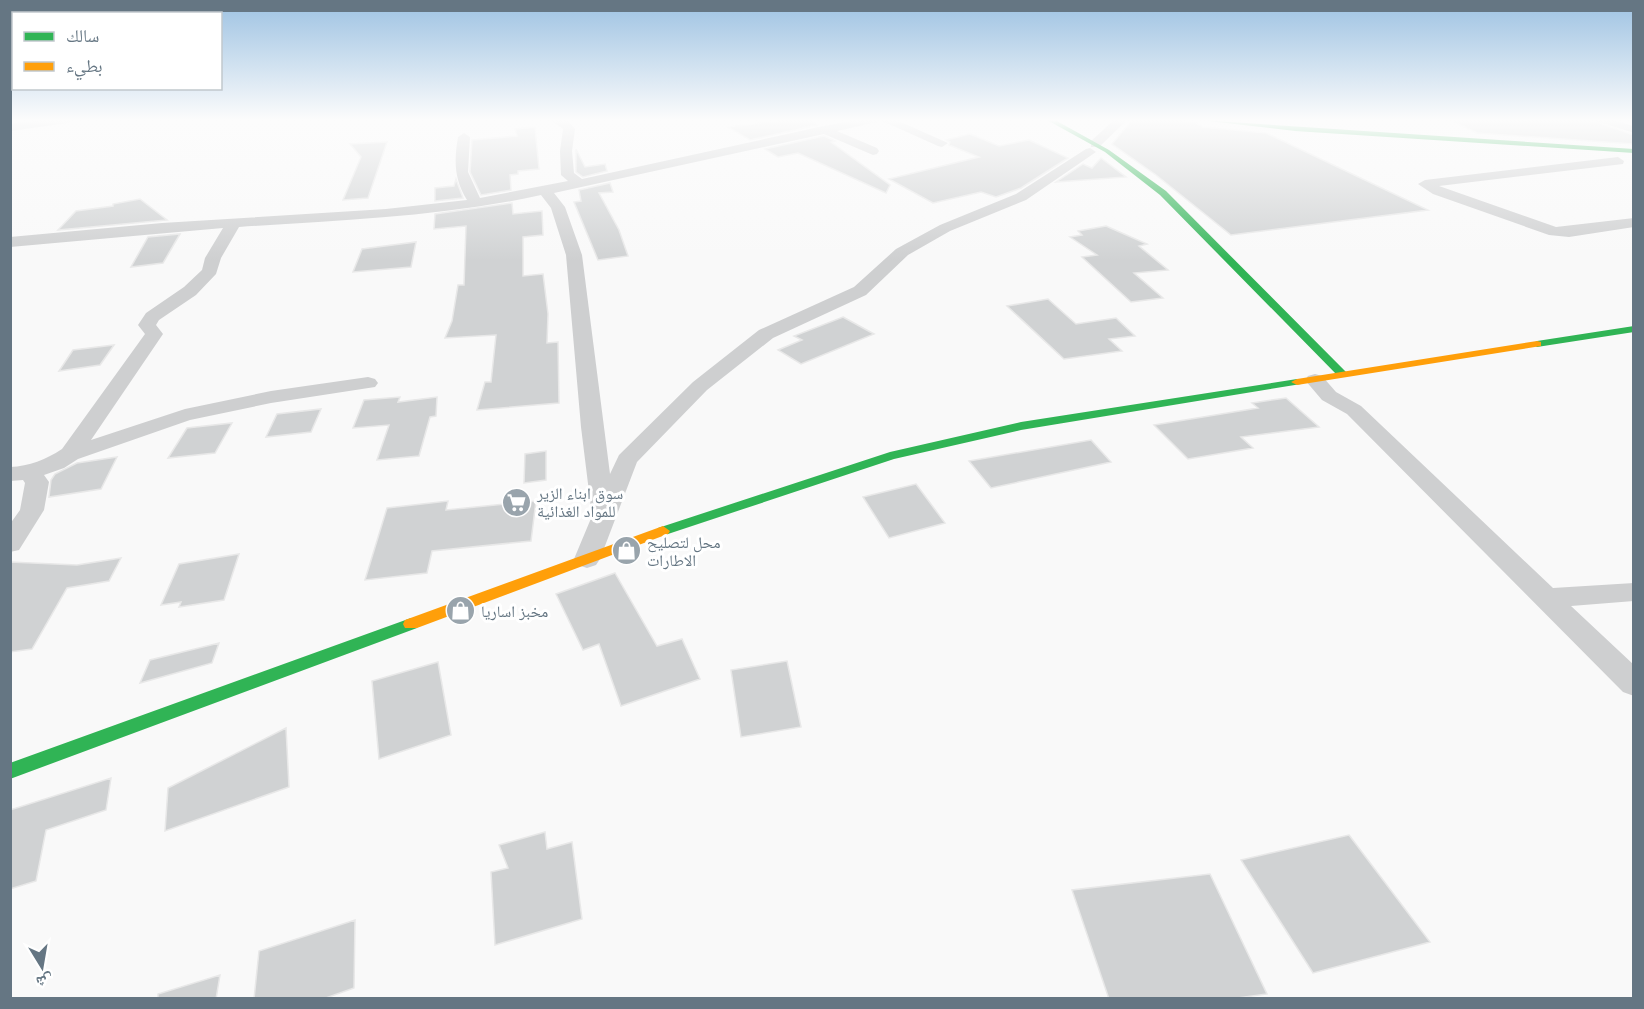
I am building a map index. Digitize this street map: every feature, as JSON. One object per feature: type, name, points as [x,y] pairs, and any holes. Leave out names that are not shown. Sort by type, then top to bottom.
[{"type":"main road","points":[[1113,167],[1154,204]]},
{"type":"main road","points":[[1130,167],[1163,193],[1343,375]]},
{"type":"main road","points":[[10,771],[587,559],[777,492],[890,456],[1021,426],[1633,330]]},
{"type":"main road","points":[[1300,363],[1316,380]]},
{"type":"street","points":[[461,167],[467,190],[476,203]]},
{"type":"street","points":[[567,167],[568,175],[578,182]]},
{"type":"street","points":[[10,242],[234,222],[386,213],[476,203],[662,167]]},
{"type":"street","points":[[587,559],[627,460],[700,386],[766,334],[860,291],[902,252],[945,228],[1021,197],[1064,167]]},
{"type":"street","points":[[1567,167],[1425,184],[1438,191],[1548,230],[1569,232],[1634,222]]},
{"type":"street","points":[[545,191],[558,207],[574,255],[604,517]]},
{"type":"street","points":[[70,454],[154,334],[147,325],[152,317],[189,291],[210,271],[213,258],[234,222]]},
{"type":"street","points":[[1343,375],[1351,392],[1354,410]]},
{"type":"street","points":[[1316,380],[1329,396],[1354,410],[1634,684]]},
{"type":"street","points":[[20,473],[56,463],[70,454],[184,415],[271,397],[368,383]]},
{"type":"street","points":[[10,544],[32,510],[37,482],[20,473]]},
{"type":"street","points":[[1547,598],[1634,592]]},
{"type":"building","points":[[357,167],[378,167],[368,198],[343,200]]},
{"type":"building","points":[[470,167],[539,167],[539,169],[518,171],[518,174],[510,175],[511,190],[481,195],[470,172]]},
{"type":"building","points":[[576,167],[606,167],[607,171],[583,177],[576,172]]},
{"type":"building","points":[[829,167],[865,167],[890,185],[886,193]]},
{"type":"building","points":[[938,167],[1054,167],[1021,188],[996,197],[981,192],[933,203],[889,179]]},
{"type":"building","points":[[1078,167],[1113,167],[1126,177],[1056,182]]},
{"type":"building","points":[[1145,167],[1338,167],[1428,210],[1231,235]]},
{"type":"building","points":[[456,179],[463,198],[435,201],[435,188],[454,186]]},
{"type":"building","points":[[610,183],[613,192],[599,193],[619,230],[628,256],[598,260],[574,202],[581,201],[579,190]]},
{"type":"building","points":[[140,199],[167,220],[58,230],[76,211],[113,206],[113,204]]},
{"type":"building","points":[[512,203],[513,214],[542,211],[543,235],[523,237],[523,276],[543,274],[548,314],[547,343],[558,342],[559,403],[477,410],[485,382],[491,382],[496,335],[445,338],[452,321],[458,285],[464,285],[466,226],[434,229],[435,214]]},
{"type":"building","points":[[1106,226],[1147,244],[1139,246],[1168,270],[1134,273],[1163,298],[1131,302],[1082,257],[1097,255],[1070,237],[1082,235],[1078,231]]},
{"type":"building","points":[[180,234],[163,263],[131,267],[148,237]]},
{"type":"building","points":[[416,242],[411,267],[353,272],[362,249]]},
{"type":"building","points":[[1048,299],[1076,324],[1116,318],[1135,336],[1109,339],[1122,351],[1064,359],[1007,306]]},
{"type":"building","points":[[843,317],[874,334],[801,364],[778,350],[802,340],[794,336]]},
{"type":"building","points":[[114,345],[100,365],[59,371],[73,350]]},
{"type":"building","points":[[400,397],[398,402],[437,397],[436,416],[430,417],[419,456],[377,460],[389,425],[353,428],[364,400]]},
{"type":"building","points":[[1286,398],[1319,427],[1241,437],[1253,448],[1188,459],[1154,425],[1258,408],[1252,403]]},
{"type":"building","points":[[321,409],[311,432],[266,437],[277,414]]},
{"type":"building","points":[[232,423],[215,453],[168,458],[187,428]]},
{"type":"building","points":[[1091,440],[1111,462],[991,488],[969,461]]},
{"type":"building","points":[[546,451],[546,480],[524,483],[525,454]]},
{"type":"building","points":[[117,457],[101,489],[49,497],[51,480],[55,474],[77,463]]},
{"type":"building","points":[[916,484],[945,523],[889,538],[863,497]]},
{"type":"building","points":[[448,501],[446,510],[536,501],[531,541],[432,551],[427,573],[365,580],[387,508]]},
{"type":"building","points":[[239,554],[224,600],[179,607],[181,602],[161,605],[179,564]]},
{"type":"building","points":[[121,558],[109,581],[67,588],[32,649],[10,652],[10,562],[77,565]]},
{"type":"building","points":[[615,573],[657,646],[682,639],[700,679],[621,706],[599,644],[583,650],[556,594]]},
{"type":"building","points":[[219,643],[212,663],[140,683],[150,660]]},
{"type":"building","points":[[787,661],[801,727],[741,737],[731,670]]},
{"type":"building","points":[[438,662],[451,735],[379,759],[372,681]]},
{"type":"building","points":[[286,728],[289,787],[165,831],[168,788]]},
{"type":"building","points":[[111,778],[106,810],[46,830],[36,881],[10,889],[10,810]]},
{"type":"building","points":[[545,832],[547,849],[572,842],[582,919],[495,945],[491,872],[508,868],[499,845]]},
{"type":"building","points":[[1349,835],[1430,942],[1313,973],[1241,860]]},
{"type":"building","points":[[1210,874],[1267,994],[1230,999],[1109,999],[1072,890]]},
{"type":"building","points":[[355,920],[354,988],[323,999],[254,999],[259,951]]},
{"type":"building","points":[[220,975],[216,999],[158,999],[158,994]]},
{"type":"traffic: fast","points":[[1128,167],[1163,193],[1343,375]]},
{"type":"traffic: fast","points":[[1537,344],[1634,329]]},
{"type":"traffic: fast","points":[[663,531],[890,456],[1021,426],[1297,382]]},
{"type":"traffic: fast","points":[[10,771],[411,624]]},
{"type":"traffic: slow","points":[[1297,382],[1537,344]]},
{"type":"traffic: slow","points":[[411,624],[663,531]]},
{"type":"place","name":"سوق ابناء الزير للمواد الغذائية","points":[[516,502]]},
{"type":"place","name":"محل لتصليح الاطارات","points":[[626,551]]},
{"type":"place","name":"مخبز اساريا","points":[[460,611]]}]
